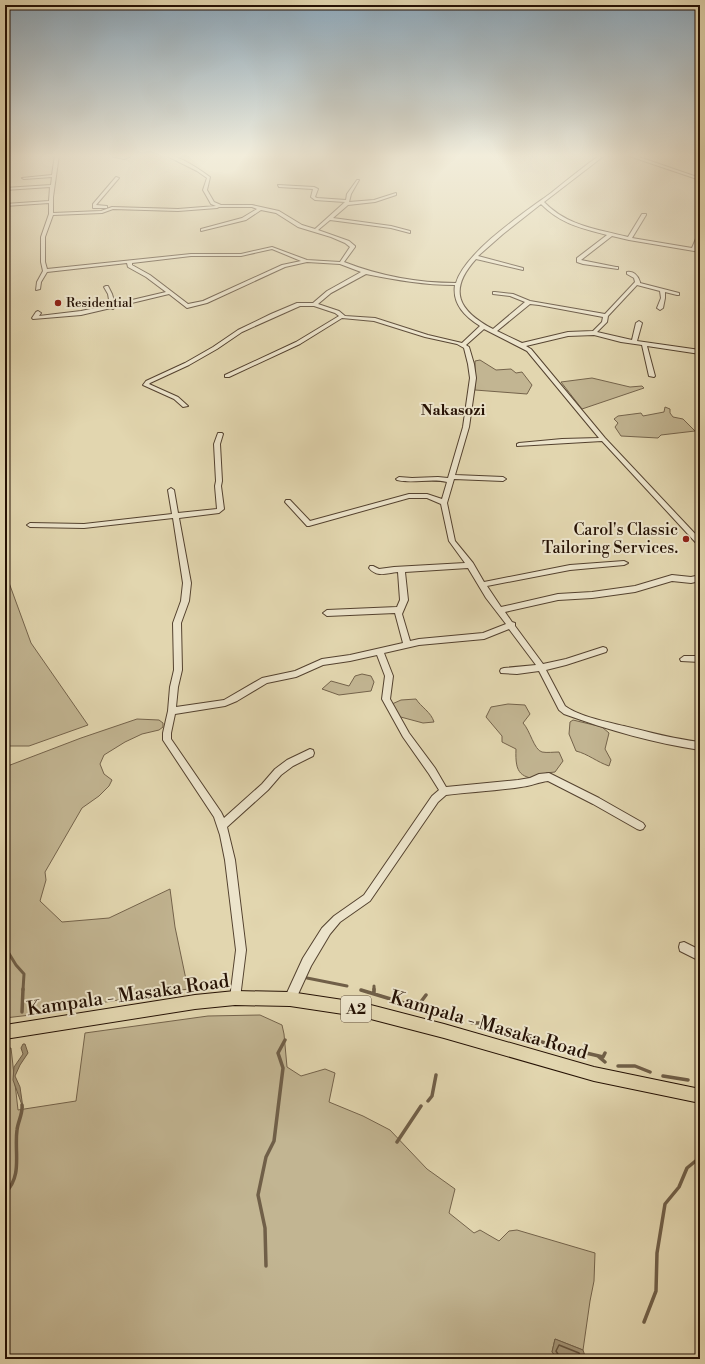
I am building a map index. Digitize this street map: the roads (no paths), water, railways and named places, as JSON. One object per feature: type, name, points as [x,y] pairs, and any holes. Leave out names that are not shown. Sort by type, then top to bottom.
[{"type":"main road","name":"Kampala - Masaka Road","points":[[5,1032],[195,1002],[235,998],[290,999],[363,1010],[444,1030],[594,1074],[700,1096]]},
{"type":"street","points":[[38,289],[39,282],[45,271],[43,236],[46,232],[50,219]]},
{"type":"street","points":[[203,230],[242,219]]},
{"type":"street","points":[[288,219],[300,226],[333,236],[352,245],[352,250],[341,263]]},
{"type":"street","points":[[316,230],[330,219],[391,227],[408,232]]},
{"type":"street","points":[[519,219],[497,236],[475,257],[463,272],[457,284],[456,291],[461,306],[468,315],[494,332],[522,345],[537,359],[603,439],[700,542]]},
{"type":"street","points":[[563,219],[574,225],[610,235],[700,251]]},
{"type":"street","points":[[629,239],[642,219]]},
{"type":"street","points":[[694,250],[700,234]]},
{"type":"street","points":[[610,235],[579,258],[579,261],[616,268]]},
{"type":"street","points":[[45,271],[191,255],[240,255],[272,248],[307,261]]},
{"type":"street","points":[[475,257],[521,269]]},
{"type":"street","points":[[129,261],[130,266],[148,276],[185,306],[205,302],[284,266],[307,261],[341,263],[365,272],[418,283],[457,284]]},
{"type":"street","points":[[314,305],[330,292],[365,272]]},
{"type":"street","points":[[594,333],[600,327],[606,316],[630,289],[637,284],[639,280],[629,273]]},
{"type":"street","points":[[637,284],[677,294]]},
{"type":"street","points":[[106,287],[110,294],[113,306]]},
{"type":"street","points":[[660,308],[663,298],[662,290]]},
{"type":"street","points":[[495,292],[511,295],[529,302],[606,316]]},
{"type":"street","points":[[38,314],[35,318],[81,313],[169,293]]},
{"type":"street","points":[[494,332],[529,302]]},
{"type":"street","points":[[185,406],[176,398],[146,385],[148,382],[215,348],[240,331],[299,304],[314,305],[351,318],[375,320],[463,345],[467,349],[471,364],[472,378],[466,427],[444,503],[452,541],[542,668],[562,708],[566,712],[602,724],[679,743],[700,746]]},
{"type":"street","points":[[227,376],[298,343],[342,316]]},
{"type":"street","points":[[634,342],[634,336],[639,323]]},
{"type":"street","points":[[463,345],[484,326]]},
{"type":"street","points":[[522,345],[568,334],[594,333],[610,338],[700,352]]},
{"type":"street","points":[[644,344],[652,376]]},
{"type":"street","points":[[30,525],[84,526],[216,512],[221,509],[218,486],[217,444],[220,434]]},
{"type":"street","points":[[519,445],[603,439]]},
{"type":"street","points":[[398,479],[416,481],[439,478],[503,479]]},
{"type":"street","points":[[171,490],[187,590],[185,601],[177,623],[178,670],[174,686],[172,711],[167,740],[218,815],[225,835],[230,860],[241,950],[235,998]]},
{"type":"street","points":[[288,502],[298,511],[308,524],[397,500],[406,496],[418,495],[437,499],[444,503]]},
{"type":"street","points":[[483,585],[494,581],[556,569],[591,564],[624,563]]},
{"type":"street","points":[[373,568],[378,572],[398,569],[470,565]]},
{"type":"street","points":[[401,570],[404,600],[399,610],[399,620],[407,645]]},
{"type":"street","points":[[500,610],[558,597],[592,595],[635,589],[672,578],[691,580],[700,578]]},
{"type":"street","points":[[327,613],[399,610]]},
{"type":"street","points":[[172,711],[225,703],[234,700],[265,680],[296,674],[322,662],[380,652],[433,640],[484,636],[512,625]]},
{"type":"street","points":[[504,671],[542,668],[564,664],[603,650]]},
{"type":"street","points":[[380,652],[389,676],[386,699],[406,735],[432,771],[444,791]]},
{"type":"street","points":[[684,659],[700,659]]},
{"type":"street","points":[[222,825],[265,787],[278,772],[290,763],[310,752]]},
{"type":"street","points":[[290,999],[307,962],[326,931],[341,915],[367,898],[435,799],[444,791],[518,784],[532,782],[539,778],[549,777],[640,826]]},
{"type":"street","points":[[684,947],[700,956]]},
{"type":"water","points":[[23,1044],[25,1044],[28,1053],[15,1076],[20,1087],[23,1108],[13,1080],[14,1067],[23,1054],[21,1048]]},
{"type":"water","points":[[555,1339],[583,1350],[586,1359],[558,1359],[552,1352]]},
{"type":"waterway","points":[[5,947],[16,965],[24,974],[23,990]]},
{"type":"waterway","points":[[307,978],[347,986]]},
{"type":"waterway","points":[[374,986],[374,993]]},
{"type":"waterway","points":[[22,1012],[23,989]]},
{"type":"waterway","points":[[361,990],[417,1007],[426,995]]},
{"type":"waterway","points":[[431,1012],[438,1010],[459,1017]]},
{"type":"waterway","points":[[472,1023],[483,1023],[548,1044],[603,1057],[605,1053]]},
{"type":"waterway","points":[[266,1266],[265,1228],[258,1195],[266,1157],[274,1141],[283,1068],[278,1053],[285,1040]]},
{"type":"waterway","points":[[599,1057],[605,1062]]},
{"type":"waterway","points":[[618,1066],[635,1066],[650,1072]]},
{"type":"waterway","points":[[428,1101],[432,1096],[436,1075]]},
{"type":"waterway","points":[[663,1076],[688,1080]]},
{"type":"waterway","points":[[5,1193],[11,1186],[16,1171],[16,1138],[22,1105]]},
{"type":"waterway","points":[[397,1142],[421,1106]]},
{"type":"waterway","points":[[644,1322],[656,1291],[657,1253],[665,1204],[679,1187],[687,1168],[698,1159],[700,1148]]},
{"type":"place","name":"Residential","points":[[58,303]]},
{"type":"place","name":"Carol's Classic Tailoring Services.","points":[[686,539]]},
{"type":"district","name":"Nakasozi","points":[[453,410]]}]
